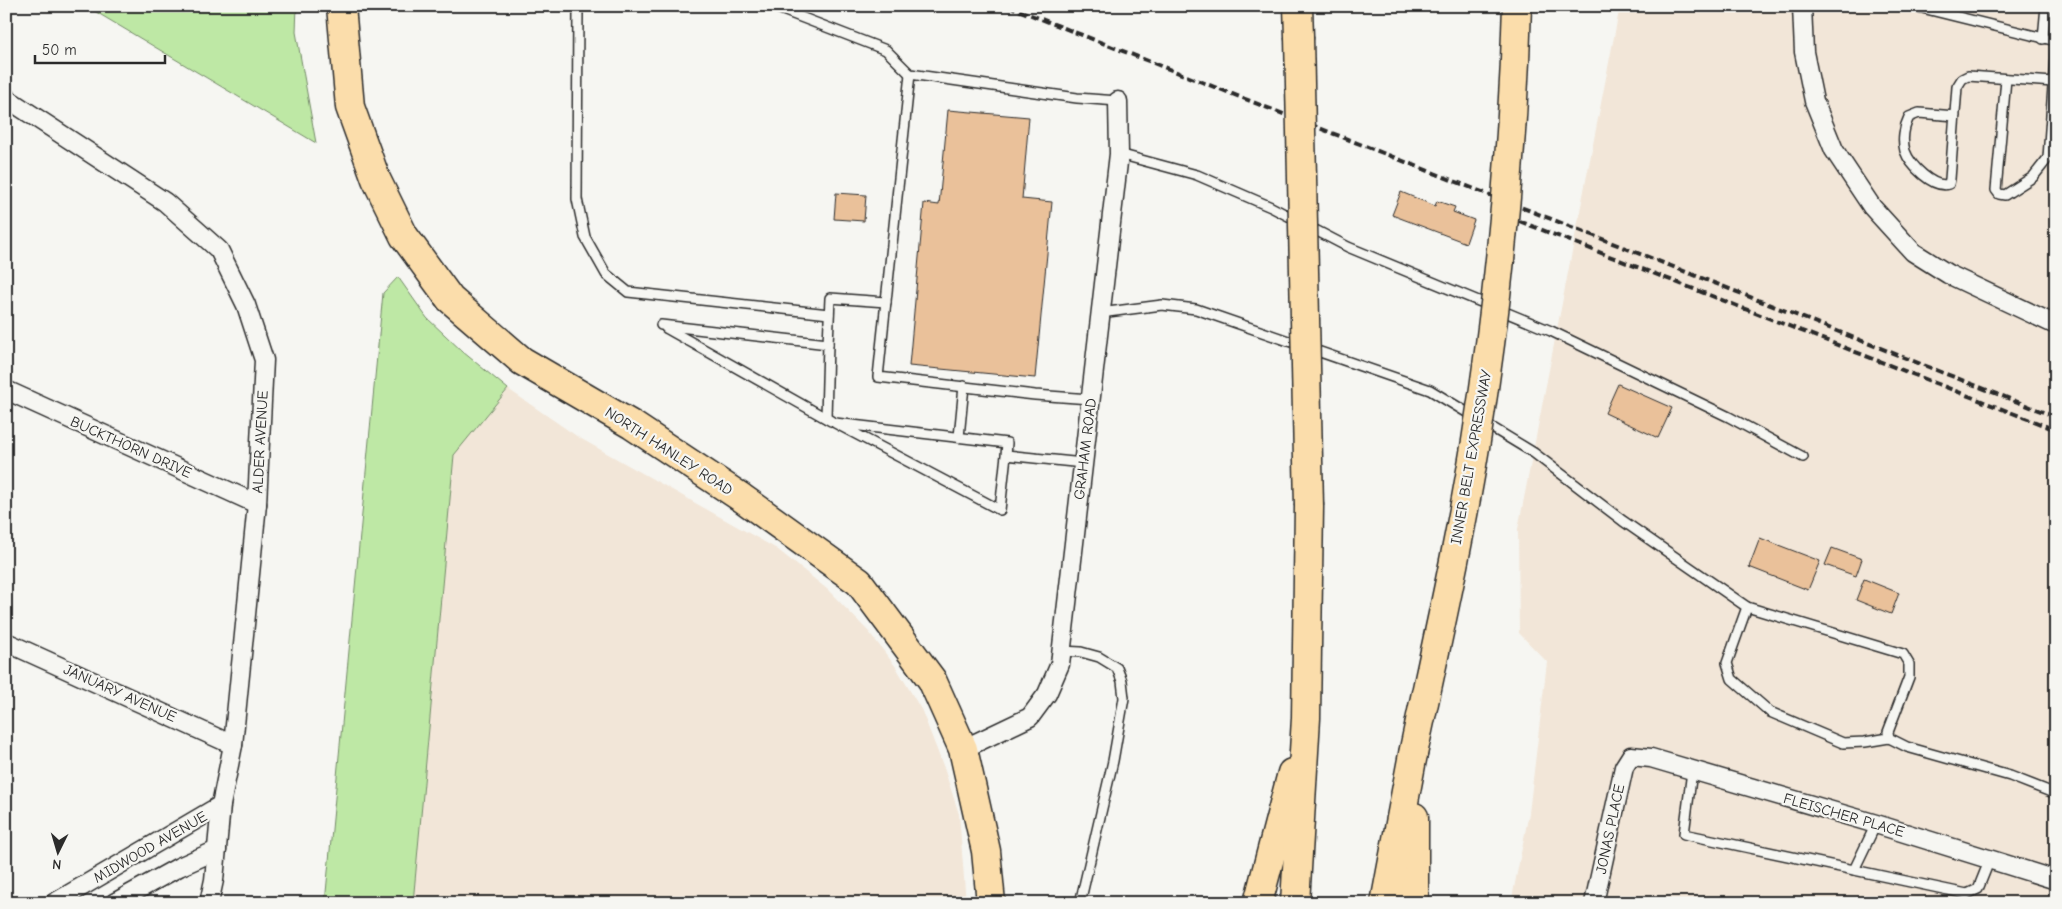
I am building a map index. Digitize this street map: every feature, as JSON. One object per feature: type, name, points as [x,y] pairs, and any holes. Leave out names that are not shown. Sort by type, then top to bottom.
[{"type":"main road","name":"NORTH HANLEY ROAD","points":[[341,6],[350,107],[376,179],[404,236],[450,299],[522,361],[632,425],[742,498],[859,582],[932,680],[964,749],[986,851],[991,903]]},
{"type":"main road","points":[[1295,903],[1306,718],[1309,608],[1309,498],[1298,6]]},
{"type":"main road","name":"INNER BELT EXPRESSWAY","points":[[1385,903],[1413,754],[1464,505],[1485,379],[1500,270],[1508,190],[1517,6]]},
{"type":"main road","points":[[1258,903],[1306,718]]},
{"type":"main road","points":[[1413,754],[1414,903]]},
{"type":"street","points":[[1802,6],[1804,52],[1814,101],[1834,150],[1872,207],[1913,252],[1948,274],[2056,325]]},
{"type":"street","name":"ALDER AVENUE","points":[[6,98],[165,202],[219,250],[246,305],[264,360],[256,504],[233,745],[221,806],[214,880],[209,903]]},
{"type":"street","name":"GRAHAM ROAD","points":[[964,749],[1030,716],[1047,694],[1060,664],[1118,154],[1118,101]]},
{"type":"street","name":"BUCKTHORN DRIVE","points":[[6,390],[256,504]]},
{"type":"street","name":"JANUARY AVENUE","points":[[6,642],[233,745]]},
{"type":"street","name":"FLEISCHER PLACE","points":[[1631,756],[1651,758],[1876,824],[2056,880]]},
{"type":"street","name":"JONAS PLACE","points":[[1594,903],[1624,767],[1631,756]]},
{"type":"street","name":"MIDWOOD AVENUE","points":[[54,903],[221,806]]},
{"type":"street","name":"MIDWOOD AVENUE","points":[[114,903],[178,867],[217,850]]},
{"type":"lane","points":[[578,6],[577,199],[585,237],[606,274],[628,292],[829,314]]},
{"type":"lane","points":[[772,6],[886,50],[910,74],[1076,98],[1118,101]]},
{"type":"lane","points":[[1914,6],[2056,43],[2048,158],[2033,178],[2005,195],[1999,194],[1996,190],[2006,79]]},
{"type":"lane","points":[[2043,39],[2046,6]]},
{"type":"lane","points":[[910,74],[878,377],[1090,399]]},
{"type":"lane","points":[[1955,116],[1919,112],[1909,116],[1905,125],[1905,150],[1909,158],[1936,185],[1943,186],[1948,184],[1950,179],[1955,116],[1957,87],[1962,79],[1968,76],[2053,82]]},
{"type":"lane","points":[[1118,154],[1197,175],[1262,204],[1348,247],[1551,331],[1729,417],[1803,457]]},
{"type":"lane","points":[[826,418],[830,298],[886,302]]},
{"type":"lane","points":[[1100,312],[1162,305],[1196,309],[1430,390],[1534,453],[1623,521],[1747,607],[1903,654],[1909,664],[1909,677],[1888,732],[1889,738]]},
{"type":"lane","points":[[828,344],[661,325],[835,423],[1000,510],[1007,443],[835,423]]},
{"type":"lane","points":[[959,437],[964,386]]},
{"type":"lane","points":[[1006,455],[1083,463]]},
{"type":"lane","points":[[1747,607],[1726,664],[1732,679],[1770,712],[1844,743],[1889,738],[1907,747],[2010,776],[2056,794]]},
{"type":"lane","points":[[1061,651],[1081,652],[1100,657],[1117,668],[1122,682],[1124,698],[1114,761],[1080,903]]},
{"type":"lane","points":[[1692,771],[1684,834],[1967,894],[1978,889],[1990,859]]},
{"type":"lane","points":[[1854,870],[1876,824]]},
{"type":"shaded area","points":[[1620,6],[2056,6],[2056,903],[1511,903],[1529,813],[1547,662],[1519,633],[1518,529]]},
{"type":"shaded area","points":[[508,389],[578,437],[777,549],[827,589],[869,632],[896,667],[922,711],[944,768],[959,814],[966,903],[413,903],[454,455]]},
{"type":"green space","points":[[86,6],[297,6],[296,32],[316,143]]},
{"type":"green space","points":[[398,277],[427,318],[463,352],[508,389],[454,455],[413,903],[325,903],[383,293]]},
{"type":"building","points":[[948,110],[1029,117],[1022,199],[1052,202],[1035,378],[909,366],[924,203],[939,205]]},
{"type":"building","points":[[1401,192],[1435,206],[1437,201],[1455,207],[1453,212],[1474,220],[1466,243],[1392,215]]},
{"type":"building","points":[[836,193],[866,195],[864,221],[834,219]]},
{"type":"building","points":[[1618,384],[1672,408],[1658,438],[1605,413]]},
{"type":"building","points":[[1760,538],[1820,561],[1808,590],[1749,567]]},
{"type":"building","points":[[1832,548],[1862,559],[1856,576],[1825,565]]},
{"type":"building","points":[[1864,579],[1899,593],[1891,614],[1856,600]]},
{"type":"railway","points":[[1008,6],[2056,417]]},
{"type":"railway","points":[[1519,221],[2056,430]]}]
